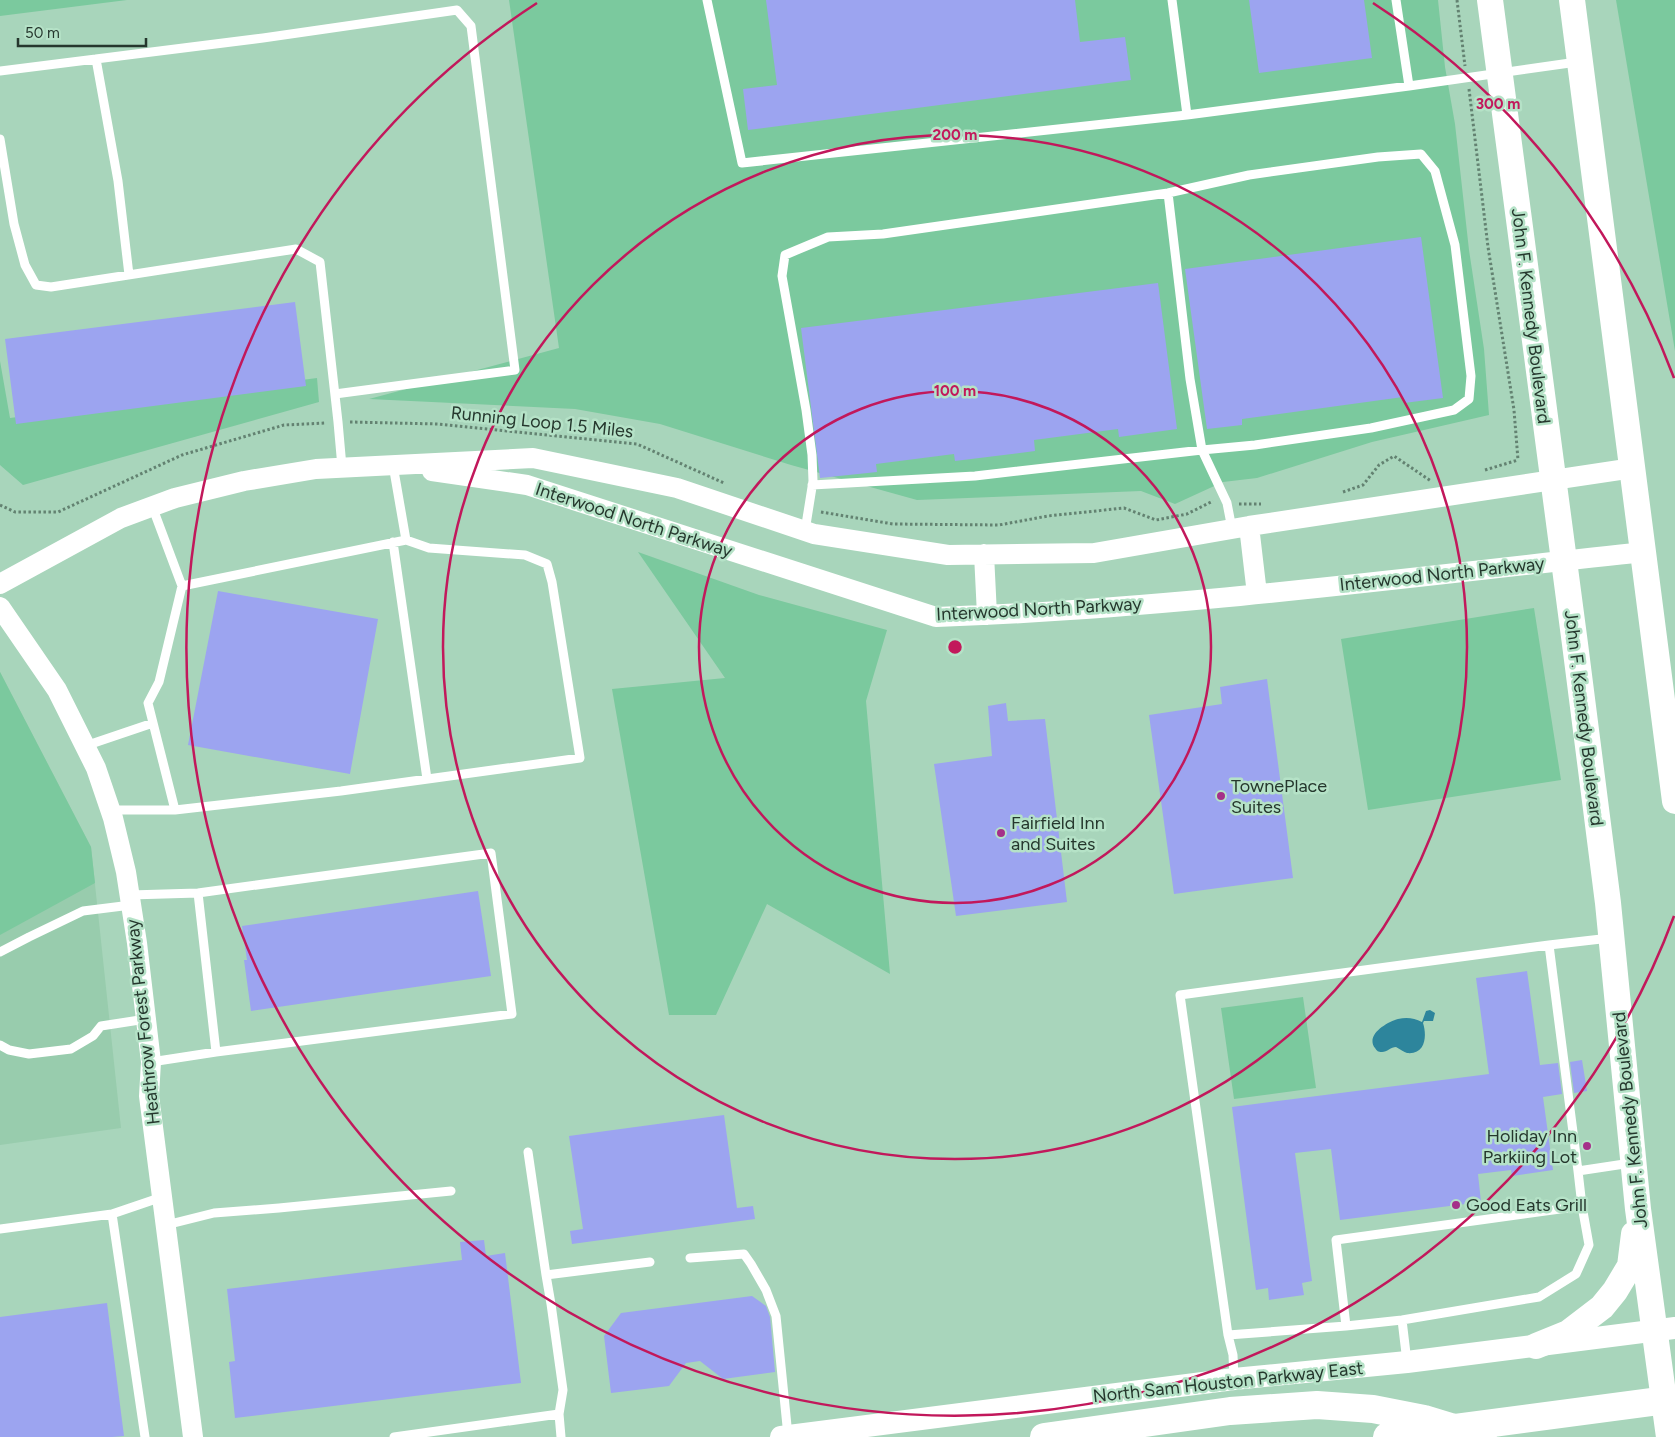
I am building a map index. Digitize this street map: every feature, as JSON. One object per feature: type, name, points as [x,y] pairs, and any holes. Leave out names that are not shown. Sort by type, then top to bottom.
[{"type":"highway","points":[[1387,1437],[1675,1400]]},
{"type":"highway","points":[[1044,1437],[1230,1411],[1317,1404],[1373,1410],[1424,1419],[1483,1437]]},
{"type":"main road","name":"John F. Kennedy Boulevard","points":[[1490,0],[1612,938],[1638,1209],[1665,1329],[1659,1364],[1669,1437]]},
{"type":"main road","points":[[1572,0],[1675,801]]},
{"type":"main road","points":[[1536,1346],[1568,1334],[1602,1307],[1615,1291],[1630,1266],[1638,1209]]},
{"type":"main road","name":"North Sam Houston Parkway East","points":[[785,1436],[1234,1379],[1407,1362],[1665,1329]]},
{"type":"street","name":"Interwood North Parkway","points":[[0,584],[121,518],[175,498],[244,481],[316,469],[342,467],[533,458],[677,488],[814,534],[948,554],[1094,553],[1241,528],[1633,468]]},
{"type":"street","name":"Interwood North Parkway","points":[[393,464],[527,485],[936,618],[1199,600],[1644,552]]},
{"type":"street","points":[[1241,528],[1257,594]]},
{"type":"street","points":[[984,554],[987,615]]},
{"type":"street","name":"Heathrow Forest Parkway","points":[[0,607],[57,690],[96,768],[110,810],[126,872],[151,1062],[149,1096],[193,1437]]},
{"type":"lane","points":[[707,0],[742,164],[1186,115],[1580,62]]},
{"type":"lane","points":[[1172,0],[1186,115]]},
{"type":"lane","points":[[1396,0],[1409,86]]},
{"type":"lane","points":[[0,71],[263,38],[457,10],[471,26],[515,370],[335,394]]},
{"type":"lane","points":[[96,59],[118,181],[129,275]]},
{"type":"lane","points":[[0,140],[14,224],[25,265],[36,285],[51,288],[296,248],[320,262],[342,467]]},
{"type":"lane","points":[[805,531],[812,485],[812,454],[782,276],[784,255],[828,237],[883,234],[1168,193],[1249,175],[1378,157],[1421,154],[1435,170],[1455,245],[1471,376],[1469,399],[1454,410],[1371,428],[1255,445],[975,476],[812,485]]},
{"type":"lane","points":[[1168,193],[1190,379],[1202,450],[1241,528]]},
{"type":"lane","points":[[393,464],[406,540]]},
{"type":"lane","points":[[152,506],[182,586],[160,682],[148,703],[175,810]]},
{"type":"lane","points":[[110,810],[175,810],[341,791],[580,758],[552,582],[547,564],[525,555],[429,548],[406,540],[182,586]]},
{"type":"lane","points":[[393,542],[427,779]]},
{"type":"lane","points":[[85,746],[153,723]]},
{"type":"lane","points":[[0,952],[29,936],[83,912],[130,900],[198,893],[491,853],[512,1014],[151,1062]]},
{"type":"lane","points":[[198,893],[216,1052]]},
{"type":"lane","points":[[1234,1379],[1233,1355],[1228,1335],[1180,995],[1612,938]]},
{"type":"lane","points":[[1228,1335],[1402,1320],[1539,1297],[1576,1274],[1589,1245],[1582,1206],[1549,945]]},
{"type":"lane","points":[[0,1045],[9,1050],[29,1054],[71,1049],[93,1036],[101,1026],[146,1019]]},
{"type":"lane","points":[[528,1152],[552,1304],[562,1390],[559,1414],[562,1437]]},
{"type":"lane","points":[[1578,1171],[1634,1163]]},
{"type":"lane","points":[[166,1225],[214,1213],[451,1191]]},
{"type":"lane","points":[[0,1229],[112,1214],[162,1198]]},
{"type":"lane","points":[[1346,1326],[1336,1240],[1582,1206]]},
{"type":"lane","points":[[112,1214],[144,1437]]},
{"type":"lane","points":[[690,1258],[744,1254],[752,1264],[766,1290],[776,1316],[785,1436]]},
{"type":"lane","points":[[546,1275],[650,1262]]},
{"type":"lane","points":[[1402,1320],[1407,1362]]},
{"type":"lane","points":[[394,1437],[559,1414]]},
{"type":"path","points":[[1458,0],[1490,257],[1514,410],[1518,460],[1482,471]]},
{"type":"path","name":"Running Loop 1.5 Miles","points":[[0,505],[15,512],[58,512],[182,455],[284,425],[367,421],[438,424],[637,444],[732,486]]},
{"type":"path","points":[[1340,493],[1363,485],[1379,465],[1394,456],[1431,481],[1439,480]]},
{"type":"path","points":[[809,510],[892,524],[999,525],[1048,516],[1124,508],[1156,520],[1187,514],[1214,500],[1227,503],[1267,504]]},
{"type":"shaded area","points":[[0,0],[127,0],[0,16]]},
{"type":"shaded area","points":[[509,0],[1438,0],[1445,67],[1455,124],[1469,250],[1484,349],[1489,415],[1372,442],[1257,478],[1223,482],[1175,504],[1141,491],[917,500],[791,465],[660,424],[575,409],[369,399],[559,348]]},
{"type":"shaded area","points":[[1616,0],[1675,0],[1675,351]]},
{"type":"shaded area","points":[[0,361],[10,418],[317,378],[319,402],[23,485],[0,465]]},
{"type":"shaded area","points":[[638,552],[759,595],[887,630],[866,701],[890,974],[767,904],[716,1015],[669,1015],[612,689],[725,678]]},
{"type":"shaded area","points":[[1534,608],[1561,780],[1368,810],[1341,639]]},
{"type":"shaded area","points":[[0,672],[91,847],[121,1128],[0,1145]]},
{"type":"shaded area","points":[[0,672],[91,847],[95,883],[0,935]]},
{"type":"shaded area","points":[[1303,997],[1316,1088],[1234,1099],[1221,1008]]},
{"type":"water","points":[[1430,1010],[1435,1013],[1433,1021],[1424,1021],[1423,1023],[1425,1038],[1418,1051],[1407,1053],[1396,1047],[1382,1052],[1376,1049],[1373,1038],[1383,1026],[1401,1018],[1410,1018],[1422,1022],[1426,1011]]},
{"type":"building","points":[[766,0],[1075,0],[1080,42],[1125,37],[1131,80],[748,130],[743,89],[777,85]]},
{"type":"building","points":[[1249,0],[1364,0],[1372,58],[1259,73]]},
{"type":"building","points":[[1421,237],[1443,398],[1404,403],[1403,397],[1242,419],[1242,425],[1207,429],[1185,269]]},
{"type":"building","points":[[1158,283],[1177,429],[1119,437],[1118,429],[1034,440],[1035,451],[955,461],[954,454],[876,464],[877,472],[820,478],[801,328]]},
{"type":"building","points":[[295,302],[306,386],[16,424],[5,339]]},
{"type":"building","points":[[218,591],[378,619],[350,774],[188,745]]},
{"type":"building","name":"TownePlace Suites","points":[[1267,679],[1293,878],[1174,894],[1149,715],[1222,704],[1220,687]]},
{"type":"building","name":"Fairfield Inn and Suites","points":[[1006,703],[1008,721],[1045,719],[1067,902],[956,916],[934,764],[992,756],[988,706]]},
{"type":"building","points":[[478,891],[491,976],[251,1011],[244,960],[247,960],[242,926]]},
{"type":"building","points":[[1527,971],[1540,1065],[1558,1063],[1562,1094],[1543,1097],[1553,1170],[1512,1176],[1511,1170],[1478,1174],[1481,1202],[1340,1220],[1331,1149],[1295,1153],[1312,1281],[1302,1283],[1304,1295],[1269,1300],[1268,1288],[1256,1290],[1232,1107],[1489,1074],[1476,978]]},
{"type":"building","points":[[1582,1060],[1587,1091],[1574,1093],[1570,1062]]},
{"type":"building","points":[[724,1115],[737,1208],[753,1206],[755,1219],[572,1244],[570,1231],[583,1229],[569,1136]]},
{"type":"building","points":[[484,1240],[486,1256],[505,1253],[521,1383],[235,1418],[229,1362],[235,1361],[227,1289],[462,1260],[460,1242]]},
{"type":"building","points":[[752,1296],[766,1306],[770,1317],[775,1372],[723,1379],[700,1361],[686,1363],[669,1386],[611,1393],[604,1336],[621,1313]]},
{"type":"building","points":[[107,1303],[124,1436],[0,1437],[0,1317]]},
{"type":"place","name":"TownePlace Suites","points":[[1221,796]]},
{"type":"place","name":"Fairfield Inn and Suites","points":[[1001,833]]},
{"type":"place","name":"Holiday Inn Parkiing Lot","points":[[1587,1146]]},
{"type":"place","name":"Good Eats Grill","points":[[1456,1205]]}]
